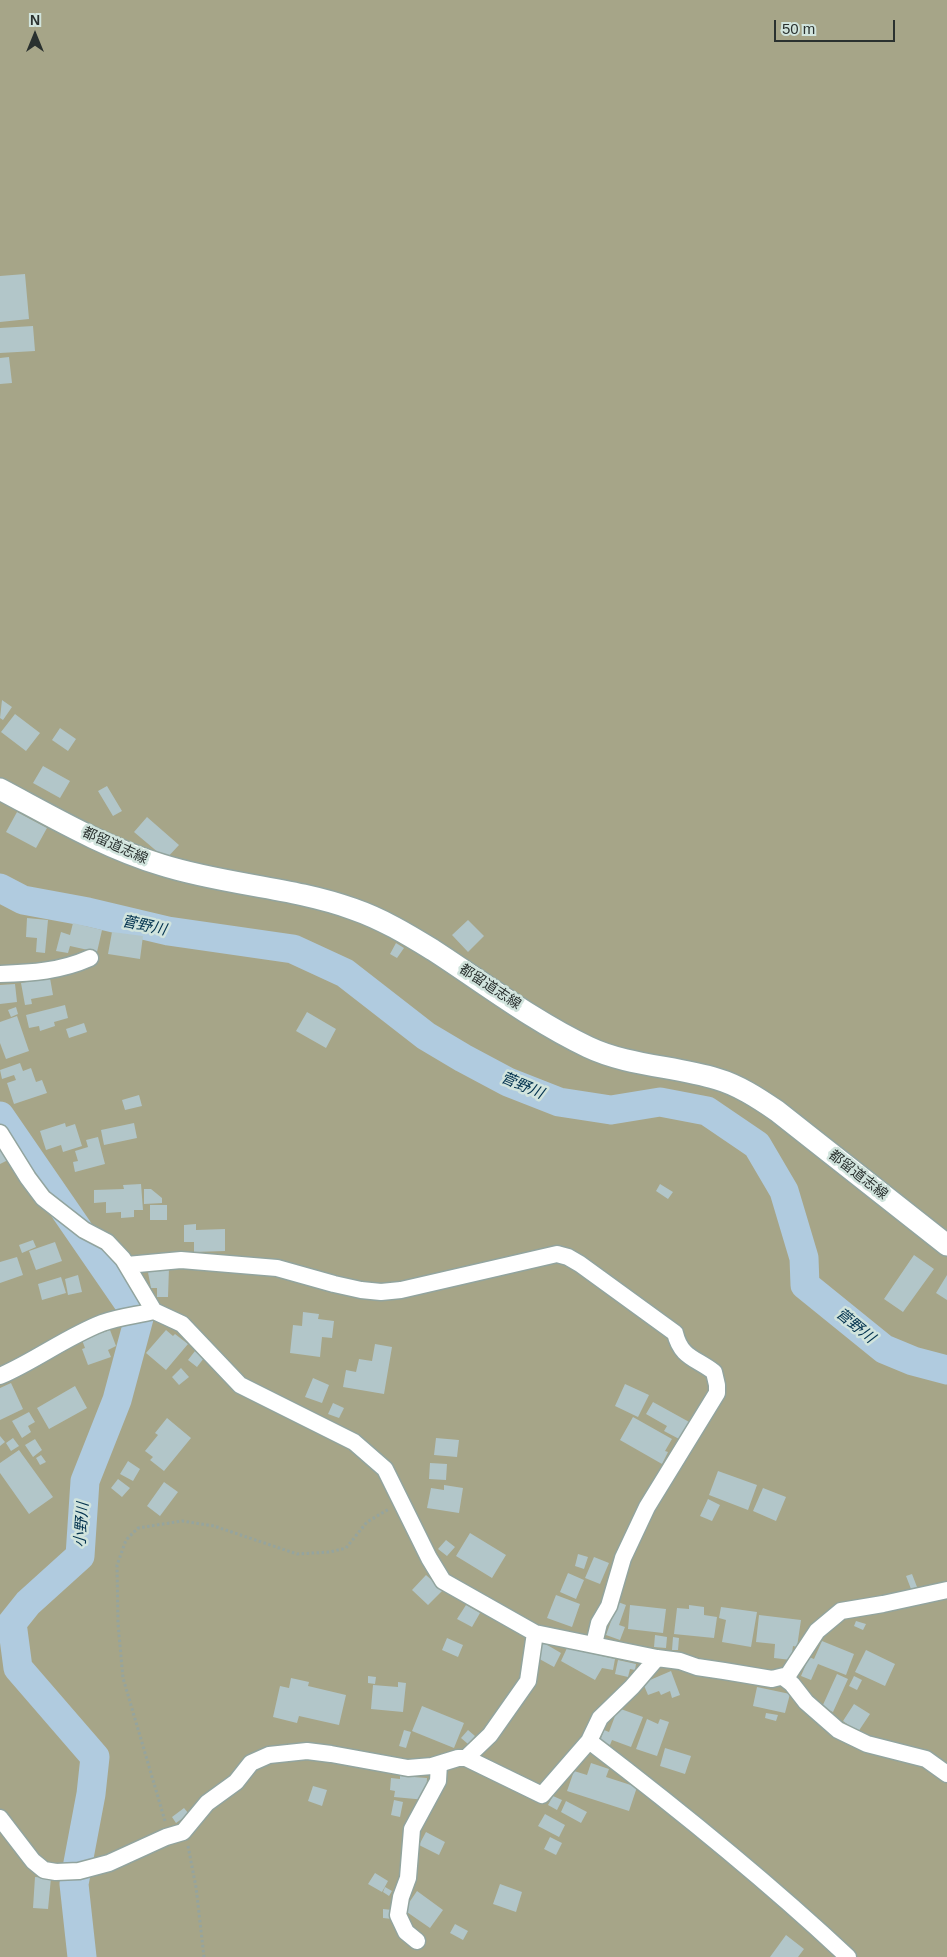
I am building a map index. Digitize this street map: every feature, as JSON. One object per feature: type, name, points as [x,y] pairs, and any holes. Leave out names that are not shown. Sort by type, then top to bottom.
[{"type":"main road","name":"都留道志線","points":[[0,789],[126,852],[162,865],[200,875],[317,898],[353,909],[387,923],[551,1028],[589,1047],[611,1056],[718,1079],[752,1094],[777,1110],[947,1245]]},
{"type":"street","points":[[0,974],[47,972],[65,968],[90,958]]},
{"type":"street","points":[[0,1133],[43,1198],[84,1230],[107,1242],[127,1265],[154,1311],[182,1324],[240,1385],[354,1442],[385,1469],[429,1558],[443,1581],[535,1632],[657,1658],[680,1661],[697,1667],[772,1679],[788,1675],[817,1631],[841,1611],[947,1590]]},
{"type":"street","points":[[127,1265],[181,1260],[277,1268],[334,1284],[381,1292],[401,1290],[557,1254],[568,1257],[580,1264],[675,1333],[684,1354],[714,1372],[718,1386],[717,1393],[647,1507],[623,1558],[608,1606],[599,1623],[594,1644]]},
{"type":"street","points":[[0,1376],[25,1365],[103,1322],[154,1311]]},
{"type":"street","points":[[466,1758],[490,1735],[528,1681],[535,1632]]},
{"type":"street","points":[[0,1818],[33,1861],[44,1870],[56,1872],[79,1871],[108,1862],[176,1834],[207,1803],[236,1782],[251,1763],[268,1755],[285,1752],[307,1751],[331,1754],[408,1768],[466,1758],[542,1795],[589,1741],[600,1718],[632,1687],[657,1658]]},
{"type":"street","points":[[783,1677],[792,1684],[806,1702],[838,1730],[875,1747],[926,1759],[947,1774]]},
{"type":"street","points":[[589,1741],[662,1797],[808,1919],[848,1957]]},
{"type":"street","points":[[417,1942],[406,1932],[398,1915],[401,1897],[408,1878],[412,1829],[438,1782],[439,1764]]},
{"type":"path","points":[[204,1957],[196,1887],[187,1844],[176,1834],[123,1678],[118,1624],[117,1565],[126,1540],[138,1528],[182,1521],[214,1526],[297,1554],[330,1552],[346,1548],[367,1522],[402,1503]]},
{"type":"green space","points":[[0,0],[947,0],[947,1957],[0,1957]]},
{"type":"building","points":[[25,274],[29,319],[0,322],[0,276]]},
{"type":"building","points":[[33,326],[35,351],[0,353],[0,328]]},
{"type":"building","points":[[9,357],[12,383],[0,384],[0,358]]},
{"type":"building","points":[[2,700],[12,707],[3,720],[0,718]]},
{"type":"building","points":[[15,714],[40,733],[26,751],[1,732]]},
{"type":"building","points":[[60,728],[76,739],[68,751],[52,740]]},
{"type":"building","points":[[43,766],[70,781],[60,798],[33,783]]},
{"type":"building","points":[[107,786],[122,811],[113,816],[98,791]]},
{"type":"building","points":[[17,812],[47,828],[36,848],[6,832]]},
{"type":"building","points":[[147,817],[179,845],[166,859],[134,832]]},
{"type":"building","points":[[27,918],[48,920],[45,953],[36,952],[37,938],[26,937]]},
{"type":"building","points":[[468,920],[484,936],[468,952],[452,935]]},
{"type":"building","points":[[73,923],[102,930],[97,952],[70,946],[68,953],[56,951],[61,932],[70,935]]},
{"type":"building","points":[[112,932],[143,936],[140,959],[108,954]]},
{"type":"building","points":[[396,943],[404,948],[397,958],[390,954]]},
{"type":"building","points":[[50,978],[53,995],[31,999],[32,1004],[25,1005],[21,983]]},
{"type":"building","points":[[15,984],[17,1002],[0,1004],[0,985]]},
{"type":"building","points":[[65,1005],[68,1018],[54,1022],[55,1026],[40,1031],[39,1026],[29,1028],[26,1015]]},
{"type":"building","points":[[16,1007],[18,1014],[11,1017],[8,1010]]},
{"type":"building","points":[[307,1012],[336,1029],[326,1048],[296,1031]]},
{"type":"building","points":[[17,1016],[29,1051],[6,1059],[0,1043],[0,1022]]},
{"type":"building","points":[[84,1023],[87,1032],[69,1038],[66,1029]]},
{"type":"building","points":[[20,1063],[23,1071],[31,1068],[36,1082],[42,1080],[47,1093],[14,1104],[7,1083],[16,1080],[14,1075],[2,1079],[0,1070]]},
{"type":"building","points":[[139,1095],[142,1106],[125,1110],[122,1100]]},
{"type":"building","points":[[65,1123],[66,1127],[75,1124],[82,1146],[63,1152],[61,1145],[46,1150],[40,1131]]},
{"type":"building","points":[[134,1123],[137,1138],[104,1145],[101,1130]]},
{"type":"building","points":[[98,1137],[105,1164],[75,1172],[73,1162],[78,1161],[75,1151],[88,1147],[86,1140]]},
{"type":"building","points":[[0,1143],[12,1158],[0,1164]]},
{"type":"building","points":[[141,1184],[143,1210],[134,1210],[134,1217],[121,1218],[121,1212],[106,1213],[106,1202],[94,1203],[94,1190],[124,1189],[123,1185]]},
{"type":"building","points":[[660,1184],[673,1192],[668,1199],[656,1191]]},
{"type":"building","points":[[144,1189],[151,1189],[162,1198],[162,1203],[144,1204]]},
{"type":"building","points":[[150,1205],[167,1205],[167,1220],[150,1220]]},
{"type":"building","points":[[196,1224],[196,1230],[225,1229],[225,1251],[194,1252],[194,1242],[184,1242],[184,1225]]},
{"type":"building","points":[[33,1240],[36,1247],[22,1253],[19,1245]]},
{"type":"building","points":[[55,1242],[62,1261],[36,1270],[29,1251]]},
{"type":"building","points":[[914,1255],[934,1269],[903,1312],[884,1299]]},
{"type":"building","points":[[17,1257],[23,1275],[0,1283],[0,1262]]},
{"type":"building","points":[[147,1267],[169,1268],[168,1297],[157,1297],[157,1288],[151,1288]]},
{"type":"building","points":[[78,1275],[82,1292],[68,1295],[65,1279]]},
{"type":"building","points":[[947,1275],[947,1300],[936,1293]]},
{"type":"building","points":[[61,1277],[66,1293],[42,1300],[38,1284]]},
{"type":"building","points":[[303,1312],[319,1314],[318,1319],[334,1321],[332,1338],[322,1337],[320,1357],[290,1353],[293,1325],[302,1326]]},
{"type":"building","points":[[110,1330],[116,1346],[108,1350],[111,1357],[88,1365],[82,1349],[85,1348],[82,1340]]},
{"type":"building","points":[[166,1330],[188,1344],[166,1370],[146,1353]]},
{"type":"building","points":[[375,1344],[392,1347],[384,1394],[343,1387],[346,1370],[356,1372],[359,1359],[372,1361]]},
{"type":"building","points":[[195,1351],[204,1358],[197,1367],[188,1360]]},
{"type":"building","points":[[181,1368],[189,1377],[179,1385],[172,1377]]},
{"type":"building","points":[[313,1378],[329,1385],[322,1403],[305,1397]]},
{"type":"building","points":[[11,1383],[23,1409],[0,1420],[0,1388]]},
{"type":"building","points":[[625,1384],[649,1395],[638,1417],[615,1406]]},
{"type":"building","points":[[75,1386],[87,1408],[49,1429],[37,1408]]},
{"type":"building","points":[[653,1402],[691,1423],[681,1440],[664,1431],[667,1426],[646,1414]]},
{"type":"building","points":[[333,1403],[344,1408],[339,1418],[328,1414]]},
{"type":"building","points":[[29,1412],[35,1422],[28,1426],[31,1432],[22,1438],[12,1421]]},
{"type":"building","points":[[633,1417],[672,1439],[665,1451],[668,1452],[662,1464],[620,1440]]},
{"type":"building","points":[[167,1418],[191,1438],[164,1471],[150,1460],[153,1457],[145,1451],[158,1435],[155,1433]]},
{"type":"building","points":[[0,1436],[5,1442],[0,1446]]},
{"type":"building","points":[[13,1438],[19,1446],[11,1451],[6,1443]]},
{"type":"building","points":[[436,1438],[459,1440],[457,1457],[434,1455]]},
{"type":"building","points":[[35,1439],[42,1450],[33,1457],[25,1445]]},
{"type":"building","points":[[19,1450],[53,1497],[29,1514],[0,1473],[0,1463]]},
{"type":"building","points":[[41,1455],[46,1462],[40,1465],[36,1458]]},
{"type":"building","points":[[128,1461],[140,1469],[133,1481],[120,1474]]},
{"type":"building","points":[[430,1463],[447,1464],[446,1480],[429,1479]]},
{"type":"building","points":[[718,1471],[757,1485],[748,1510],[709,1495]]},
{"type":"building","points":[[118,1479],[130,1488],[122,1497],[111,1488]]},
{"type":"building","points":[[164,1482],[178,1492],[160,1516],[147,1506]]},
{"type":"building","points":[[444,1485],[463,1488],[459,1513],[427,1508],[431,1488],[444,1490]]},
{"type":"building","points":[[763,1488],[786,1497],[776,1521],[753,1511]]},
{"type":"building","points":[[708,1499],[720,1505],[712,1521],[700,1516]]},
{"type":"building","points":[[470,1533],[506,1555],[492,1578],[456,1556]]},
{"type":"building","points":[[446,1540],[455,1547],[447,1556],[438,1549]]},
{"type":"building","points":[[578,1554],[588,1557],[584,1569],[575,1566]]},
{"type":"building","points":[[594,1557],[609,1563],[600,1584],[585,1578]]},
{"type":"building","points":[[568,1573],[584,1580],[576,1599],[560,1592]]},
{"type":"building","points":[[912,1574],[917,1587],[911,1589],[906,1576]]},
{"type":"building","points":[[426,1575],[443,1590],[428,1605],[412,1590]]},
{"type":"building","points":[[556,1595],[580,1604],[572,1627],[547,1618]]},
{"type":"building","points":[[618,1602],[626,1605],[619,1625],[625,1627],[620,1640],[606,1635]]},
{"type":"building","points":[[466,1605],[480,1613],[472,1627],[457,1619]]},
{"type":"building","points":[[630,1605],[666,1609],[663,1633],[628,1629]]},
{"type":"building","points":[[689,1605],[704,1607],[704,1615],[717,1617],[714,1638],[674,1634],[677,1608],[689,1609]]},
{"type":"building","points":[[721,1607],[757,1612],[751,1647],[722,1642],[726,1620],[719,1618]]},
{"type":"building","points":[[759,1615],[801,1620],[797,1647],[793,1646],[791,1660],[774,1658],[775,1644],[756,1642]]},
{"type":"building","points":[[856,1621],[866,1624],[863,1630],[854,1626]]},
{"type":"building","points":[[655,1635],[667,1637],[666,1648],[654,1647]]},
{"type":"building","points":[[673,1637],[679,1638],[678,1650],[672,1650]]},
{"type":"building","points":[[447,1638],[463,1645],[458,1657],[442,1650]]},
{"type":"building","points":[[822,1641],[854,1654],[846,1675],[818,1664],[811,1680],[801,1676],[809,1657],[814,1659]]},
{"type":"building","points":[[542,1642],[561,1653],[554,1667],[534,1656]]},
{"type":"building","points":[[567,1648],[615,1659],[613,1670],[602,1668],[595,1680],[561,1661]]},
{"type":"building","points":[[866,1650],[895,1664],[885,1686],[855,1672]]},
{"type":"building","points":[[618,1660],[636,1664],[635,1670],[630,1669],[628,1677],[615,1674]]},
{"type":"building","points":[[671,1671],[680,1695],[672,1698],[670,1691],[661,1695],[659,1691],[648,1695],[643,1683]]},
{"type":"building","points":[[837,1674],[848,1679],[833,1712],[822,1707]]},
{"type":"building","points":[[368,1676],[376,1677],[375,1684],[368,1683]]},
{"type":"building","points":[[854,1676],[862,1680],[857,1690],[849,1686]]},
{"type":"building","points":[[291,1678],[309,1682],[308,1686],[346,1695],[339,1725],[299,1716],[297,1723],[273,1717],[280,1686],[289,1688]]},
{"type":"building","points":[[398,1682],[406,1683],[403,1712],[371,1709],[373,1685],[398,1687]]},
{"type":"building","points":[[757,1687],[790,1694],[785,1713],[753,1706]]},
{"type":"building","points":[[854,1704],[870,1714],[858,1732],[843,1721]]},
{"type":"building","points":[[422,1706],[464,1723],[454,1748],[412,1731]]},
{"type":"building","points":[[618,1708],[643,1717],[631,1747],[612,1740],[610,1745],[600,1741],[604,1730],[609,1732]]},
{"type":"building","points":[[766,1713],[778,1715],[776,1721],[765,1718]]},
{"type":"building","points":[[647,1719],[658,1724],[660,1719],[669,1722],[657,1756],[636,1749]]},
{"type":"building","points":[[404,1730],[411,1732],[406,1748],[399,1746]]},
{"type":"building","points":[[468,1730],[475,1736],[468,1744],[461,1738]]},
{"type":"building","points":[[665,1748],[691,1756],[685,1774],[660,1766]]},
{"type":"building","points":[[591,1763],[609,1769],[606,1777],[637,1787],[629,1811],[567,1791],[574,1771],[587,1775]]},
{"type":"building","points":[[400,1776],[427,1778],[426,1800],[394,1797],[395,1791],[390,1790],[391,1778],[400,1779]]},
{"type":"building","points":[[313,1786],[327,1790],[322,1806],[308,1801]]},
{"type":"building","points":[[553,1796],[562,1800],[557,1810],[548,1805]]},
{"type":"building","points":[[394,1800],[403,1802],[400,1817],[391,1815]]},
{"type":"building","points":[[566,1801],[587,1812],[581,1823],[561,1812]]},
{"type":"building","points":[[184,1808],[189,1814],[176,1823],[172,1817]]},
{"type":"building","points":[[545,1814],[565,1825],[559,1837],[538,1826]]},
{"type":"building","points":[[426,1832],[445,1842],[439,1855],[419,1845]]},
{"type":"building","points":[[550,1837],[562,1843],[556,1855],[544,1849]]},
{"type":"building","points":[[375,1873],[388,1881],[382,1892],[368,1884]]},
{"type":"building","points":[[35,1877],[51,1878],[48,1909],[33,1908]]},
{"type":"building","points":[[500,1884],[522,1892],[516,1912],[493,1904]]},
{"type":"building","points":[[385,1887],[392,1891],[389,1896],[383,1892]]},
{"type":"building","points":[[417,1891],[443,1910],[430,1928],[404,1910]]},
{"type":"building","points":[[383,1909],[392,1910],[392,1919],[383,1918]]},
{"type":"building","points":[[455,1924],[468,1931],[463,1940],[450,1933]]},
{"type":"building","points":[[786,1935],[804,1949],[798,1957],[770,1957]]},
{"type":"waterway","name":"菅野川","points":[[0,888],[23,900],[88,912],[168,931],[293,949],[345,973],[426,1036],[463,1058],[508,1082],[559,1102],[611,1110],[660,1102],[707,1111],[757,1145],[784,1191],[804,1258],[805,1285],[884,1349],[913,1361],[947,1370]]},
{"type":"waterway","name":"小野川","points":[[0,1116],[139,1318],[117,1400],[85,1481],[80,1556],[28,1603],[12,1623],[18,1668],[95,1757],[91,1794],[74,1884],[82,1957]]}]
